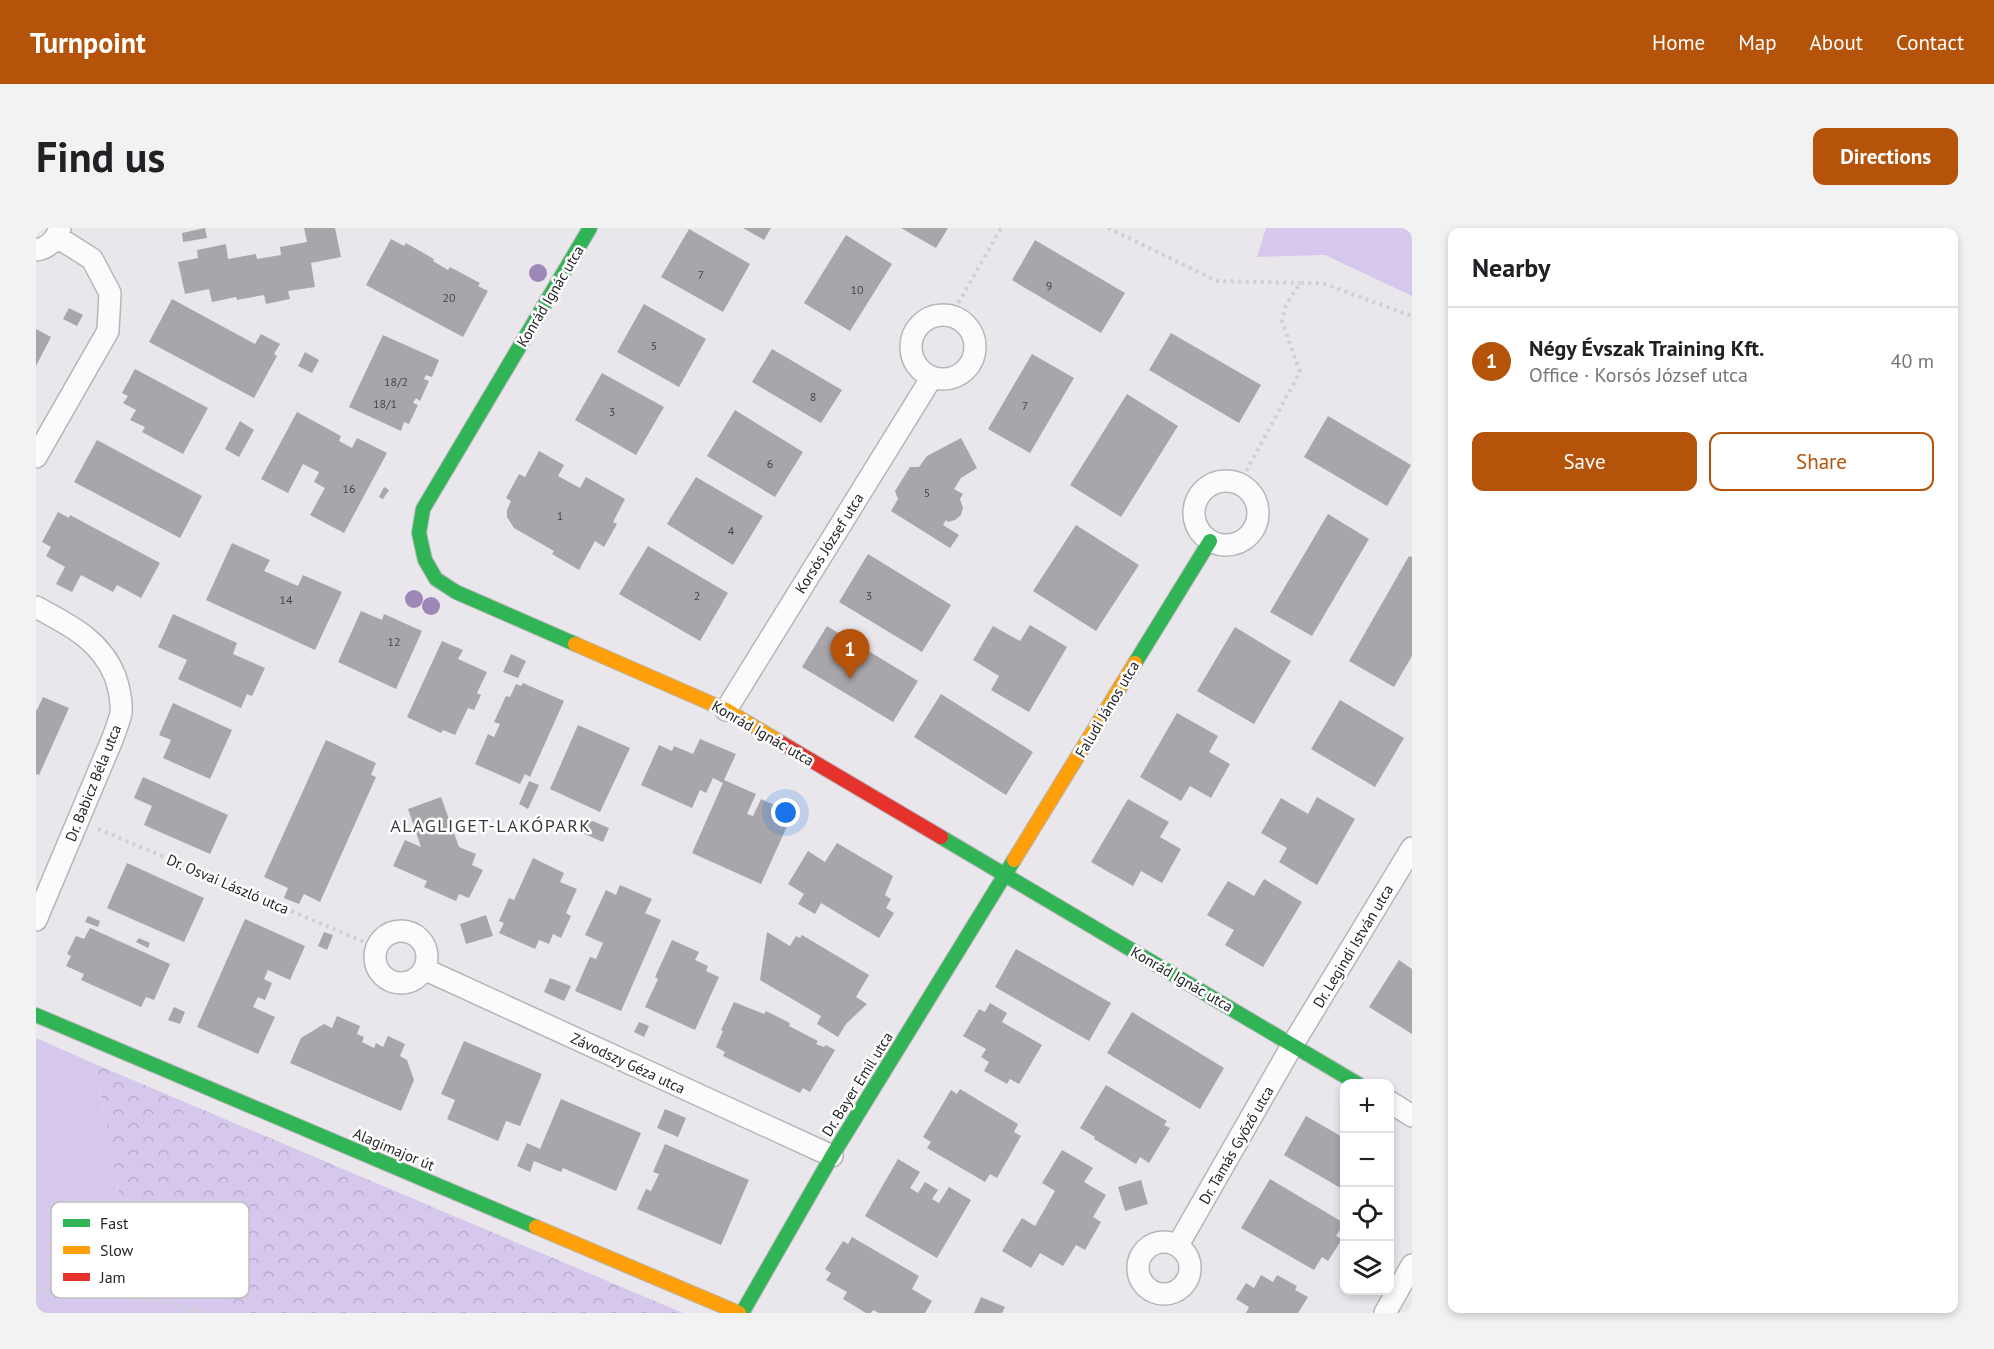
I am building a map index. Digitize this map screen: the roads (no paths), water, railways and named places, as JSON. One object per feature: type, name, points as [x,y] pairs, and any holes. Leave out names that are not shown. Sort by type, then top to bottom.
[{"type":"street","name":"Konrád Ignác utca","points":[[590,228],[423,509],[419,533],[425,560],[436,579],[456,592],[726,710],[1351,1079]]},
{"type":"street","points":[[36,250],[51,244],[58,232],[92,259],[110,293],[108,331],[36,457]]},
{"type":"street","points":[[940,315],[951,316],[968,327],[973,336],[974,356],[969,366],[952,378],[932,377],[922,372],[915,363],[911,353],[914,332],[930,318],[940,315]]},
{"type":"street","name":"Korsós József utca","points":[[726,710],[932,377]]},
{"type":"street","points":[[1228,481],[1239,484],[1254,498],[1257,508],[1254,528],[1248,536],[1230,545],[1210,541],[1196,525],[1195,504],[1200,494],[1218,482],[1228,481]]},
{"type":"street","name":"Faludi János utca","points":[[1005,876],[1210,541]]},
{"type":"street","name":"Dr. Babicz Béla utca","points":[[36,607],[73,627],[96,644],[110,663],[119,688],[120,713],[112,740],[36,920]]},
{"type":"street","name":"Dr. Legindi István utca","points":[[1293,1044],[1412,848]]},
{"type":"street","name":"Dr. Bayer Emil utca","points":[[740,1313],[832,1156],[1005,876]]},
{"type":"street","points":[[394,931],[414,934],[424,944],[427,956],[424,969],[416,979],[402,984],[391,981],[377,968],[374,960],[376,947],[385,936],[394,931]]},
{"type":"street","name":"Závodszy Géza utca","points":[[424,969],[832,1156]]},
{"type":"street","name":"Alagimajor út","points":[[36,1015],[740,1313]]},
{"type":"street","name":"Dr. Tamás Győző utca","points":[[1178,1245],[1293,1044]]},
{"type":"street","points":[[1394,1105],[1412,1116]]},
{"type":"street","points":[[1385,1313],[1412,1265]]},
{"type":"place","name":"Négy Évszak Training Kft.","points":[[850,679]]},
{"type":"district","name":"ALAGLIGET-LAKÓPARK","points":[[491,825]]}]
